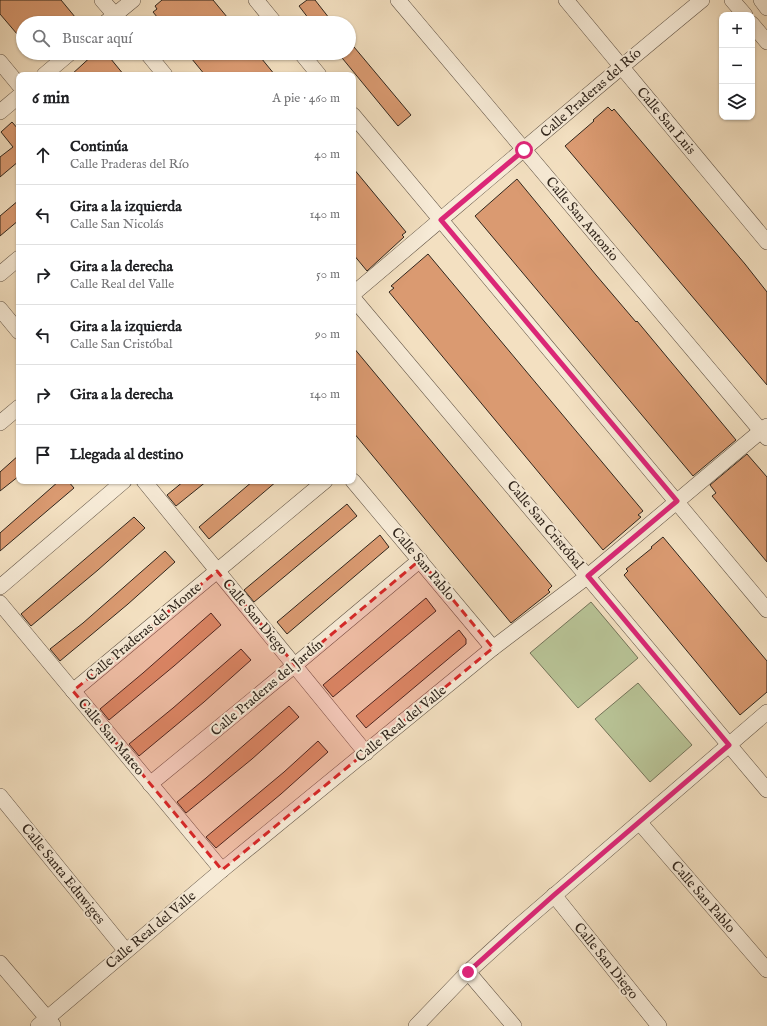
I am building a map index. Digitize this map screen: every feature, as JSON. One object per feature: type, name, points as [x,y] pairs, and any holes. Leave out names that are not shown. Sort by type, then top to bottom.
[{"type":"street","points":[[102,0],[112,16]]},
{"type":"street","points":[[118,16],[132,0]]},
{"type":"street","points":[[256,0],[269,16]]},
{"type":"street","name":"Calle San Antonio","points":[[398,0],[765,432]]},
{"type":"street","name":"Calle San Luis","points":[[566,0],[767,242]]},
{"type":"street","name":"Calle Praderas del Río","points":[[356,291],[702,0]]},
{"type":"street","points":[[732,0],[742,12]]},
{"type":"street","points":[[761,0],[767,8]]},
{"type":"street","points":[[755,28],[767,42]]},
{"type":"street","points":[[48,72],[62,60]]},
{"type":"street","points":[[153,60],[163,72]]},
{"type":"street","points":[[307,60],[317,72]]},
{"type":"street","points":[[0,62],[16,81]]},
{"type":"street","points":[[0,112],[16,99]]},
{"type":"street","points":[[356,119],[767,610]]},
{"type":"street","points":[[0,274],[16,261]]},
{"type":"street","name":"Calle San Cristóbal","points":[[356,302],[767,790]]},
{"type":"street","points":[[0,309],[16,328]]},
{"type":"street","points":[[0,423],[16,410]]},
{"type":"street","name":"Calle Real del Valle","points":[[46,1023],[222,870],[493,648],[588,576],[677,501],[765,432]]},
{"type":"street","points":[[0,587],[120,484]]},
{"type":"street","name":"Calle San Diego","points":[[146,484],[366,753]]},
{"type":"street","name":"Calle Praderas del Monte","points":[[73,691],[321,484]]},
{"type":"street","name":"Calle San Pablo","points":[[356,484],[493,648]]},
{"type":"street","name":"Calle Praderas del Jardín","points":[[150,784],[420,560]]},
{"type":"street","name":"Calle San Mateo","points":[[0,603],[222,870]]},
{"type":"street","points":[[416,1026],[468,972],[554,895],[640,823],[767,712]]},
{"type":"street","name":"Calle Santa Eduwiges","points":[[0,796],[126,952]]},
{"type":"street","name":"Calle San Pablo","points":[[640,823],[767,970]]},
{"type":"street","name":"Calle San Diego","points":[[554,895],[659,1026]]},
{"type":"street","points":[[0,963],[46,1023]]},
{"type":"street","points":[[468,972],[514,1026]]},
{"type":"highlighted area","points":[[420,560],[493,648],[222,870],[73,691],[217,571],[295,665]]},
{"type":"green space","points":[[591,602],[638,658],[578,708],[530,653]]},
{"type":"green space","points":[[638,683],[692,745],[650,782],[595,719]]},
{"type":"building","points":[[0,0],[61,0],[74,16],[16,16],[16,33],[0,14]]},
{"type":"building","points":[[162,0],[213,0],[226,16],[156,16],[153,12],[157,9],[155,6]]},
{"type":"building","points":[[307,0],[315,0],[328,16],[307,16],[299,6]]},
{"type":"building","points":[[356,49],[411,115],[398,126],[356,75],[356,72],[354,72],[344,60],[356,60]]},
{"type":"building","points":[[87,60],[112,60],[122,72],[74,72]]},
{"type":"building","points":[[193,60],[263,60],[273,72],[203,72]]},
{"type":"building","points":[[608,107],[612,111],[614,109],[767,292],[767,385],[565,146]]},
{"type":"building","points":[[12,122],[16,127],[16,164],[0,177],[0,157],[13,147],[1,132]]},
{"type":"building","points":[[356,172],[406,232],[402,235],[404,237],[367,271],[356,258]]},
{"type":"building","points":[[517,179],[736,440],[693,476],[475,216]]},
{"type":"building","points":[[16,203],[16,223],[0,236],[0,216]]},
{"type":"building","points":[[428,254],[643,511],[638,515],[641,517],[603,550],[389,292],[394,288],[391,286]]},
{"type":"building","points":[[356,351],[552,586],[548,590],[550,592],[511,623],[356,436]]},
{"type":"building","points":[[747,454],[767,477],[767,562],[712,496],[716,493],[710,485]]},
{"type":"building","points":[[16,458],[16,478],[0,491],[0,472]]},
{"type":"building","points":[[56,484],[71,484],[74,488],[0,551],[0,533]]},
{"type":"building","points":[[180,484],[203,484],[176,506],[167,495]]},
{"type":"building","points":[[249,484],[273,484],[209,539],[199,527]]},
{"type":"building","points":[[347,504],[357,516],[254,602],[244,590]]},
{"type":"building","points":[[134,517],[145,528],[98,570],[31,626],[21,614]]},
{"type":"building","points":[[380,535],[389,547],[287,634],[277,622]]},
{"type":"building","points":[[663,537],[767,661],[767,692],[740,715],[624,575],[628,571],[626,569]]},
{"type":"building","points":[[165,551],[175,562],[60,661],[50,649],[83,623]]},
{"type":"building","points":[[426,598],[436,611],[333,697],[323,685]]},
{"type":"building","points":[[211,613],[221,625],[109,720],[100,709]]},
{"type":"building","points":[[459,630],[466,639],[466,644],[366,728],[356,716]]},
{"type":"building","points":[[241,649],[251,660],[204,702],[139,756],[129,744]]},
{"type":"building","points":[[289,706],[299,717],[252,759],[186,813],[177,802]]},
{"type":"building","points":[[318,741],[328,752],[281,794],[216,848],[206,837],[284,772]]},
{"type":"route","points":[[468,972],[554,895],[640,823],[729,745],[588,576],[677,501],[441,220],[524,150]]}]
